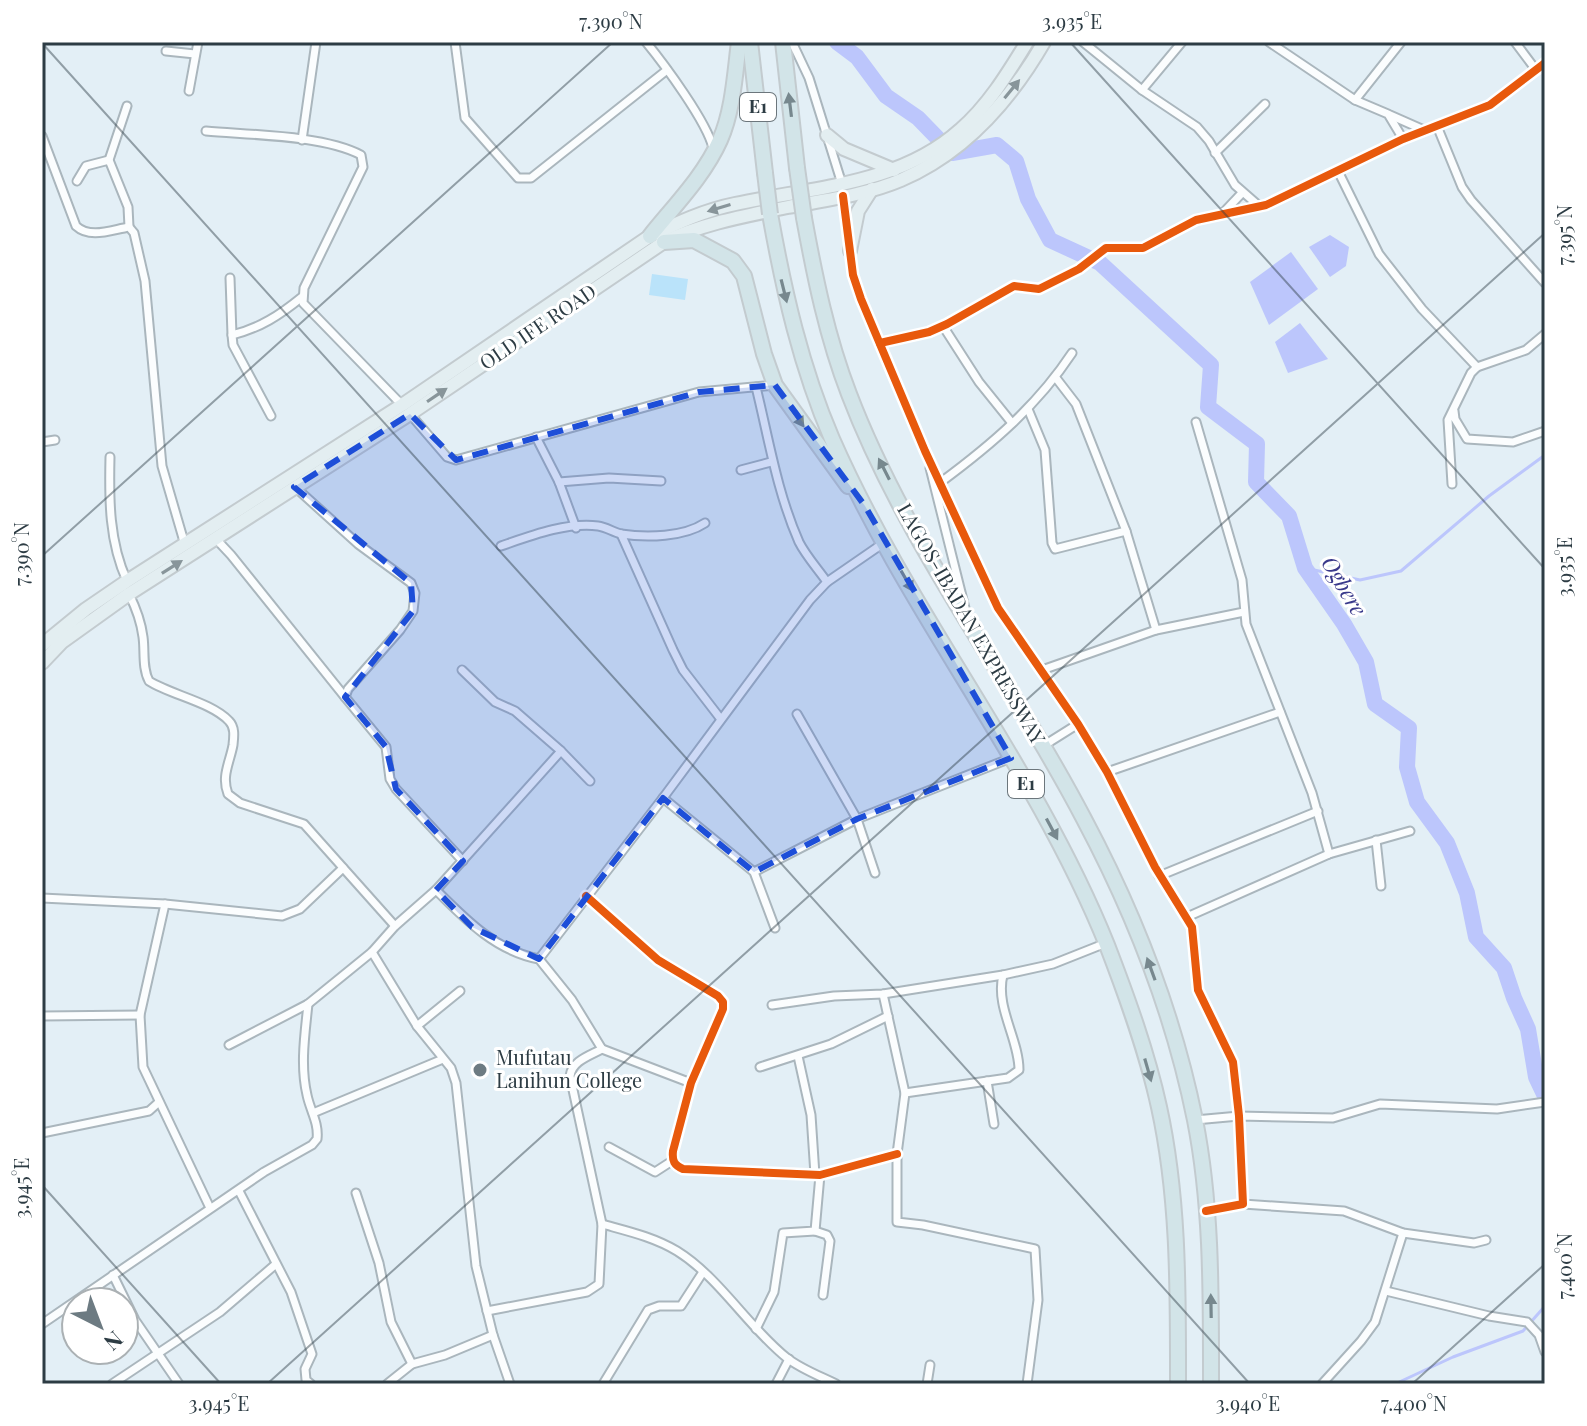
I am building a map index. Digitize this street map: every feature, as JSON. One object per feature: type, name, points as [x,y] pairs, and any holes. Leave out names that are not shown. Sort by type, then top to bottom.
[{"type":"highway","points":[[657,239],[713,153],[724,128],[739,42]]},
{"type":"highway","name":"LAGOS-IBADAN EXPRESSWAY","points":[[750,42],[770,214],[782,281],[808,378],[832,438],[865,506],[1059,842],[1106,943],[1141,1045],[1159,1105],[1177,1249],[1178,1384]]},
{"type":"highway","name":"LAGOS-IBADAN EXPRESSWAY","points":[[783,42],[804,218],[823,313],[849,395],[897,496],[1084,819],[1139,936],[1172,1031],[1195,1120],[1206,1211],[1211,1384]]},
{"type":"highway","points":[[657,239],[694,240],[733,261],[744,276],[775,385],[813,441],[865,506]]},
{"type":"main road","name":"OLD IFE ROAD","points":[[961,138],[1006,77],[1027,42]]},
{"type":"main road","name":"OLD IFE ROAD","points":[[42,663],[62,642],[128,587],[185,545],[380,426],[686,218],[733,204],[872,189],[899,181],[961,138],[1016,85],[1044,42]]},
{"type":"main road","points":[[827,135],[844,149],[894,170]]},
{"type":"main road","name":"OLD IFE ROAD","points":[[842,190],[932,157]]},
{"type":"main road","points":[[850,251],[858,211],[872,189]]},
{"type":"main road","name":"OLD IFE ROAD","points":[[42,645],[86,609],[216,539],[380,426]]},
{"type":"street","points":[[189,91],[198,42]]},
{"type":"street","points":[[302,140],[316,42]]},
{"type":"street","points":[[455,42],[465,118],[518,178],[524,180],[531,178],[667,70]]},
{"type":"street","points":[[646,42],[709,135],[713,153]]},
{"type":"street","points":[[792,42],[809,78],[842,190],[853,275],[925,451],[998,608],[1078,724],[1107,772],[1159,876],[1192,927],[1198,990],[1233,1062],[1243,1204]]},
{"type":"street","points":[[1083,42],[1142,90],[1197,127],[1209,141],[1227,174],[1242,193],[1259,206]]},
{"type":"street","points":[[1142,90],[1182,42]]},
{"type":"street","points":[[1269,42],[1279,45],[1355,100],[1424,130]]},
{"type":"street","points":[[1355,100],[1401,42]]},
{"type":"street","points":[[1515,42],[1536,70]]},
{"type":"street","points":[[166,51],[195,54]]},
{"type":"street","points":[[880,343],[943,326],[1014,286],[1039,289],[1085,264],[1106,248],[1143,248],[1196,220],[1266,205],[1403,139],[1490,105],[1545,63]]},
{"type":"street","points":[[1215,153],[1265,104]]},
{"type":"street","points":[[127,106],[109,160],[128,207],[129,227],[138,244],[145,281],[162,466],[185,545]]},
{"type":"street","points":[[1388,114],[1403,139]]},
{"type":"street","points":[[1437,126],[1462,187],[1545,283]]},
{"type":"street","points":[[206,131],[302,140],[351,149],[361,155],[364,162],[302,297],[308,312],[366,365],[447,457],[456,460],[501,450],[536,437],[699,392],[775,385]]},
{"type":"street","points":[[42,136],[76,226],[93,233],[129,227]]},
{"type":"street","points":[[77,181],[86,166],[109,160]]},
{"type":"street","points":[[1338,171],[1379,254],[1422,309],[1477,367]]},
{"type":"street","points":[[1223,214],[1242,193]]},
{"type":"street","points":[[230,278],[233,345],[271,416]]},
{"type":"street","points":[[232,335],[254,329],[275,318],[302,297]]},
{"type":"street","points":[[943,326],[979,382],[1012,423]]},
{"type":"street","points":[[1452,484],[1448,420],[1471,373],[1477,367],[1526,350],[1545,334]]},
{"type":"street","points":[[941,482],[993,444],[1056,378],[1072,353]]},
{"type":"street","points":[[1056,378],[1076,404],[1126,531],[1156,630]]},
{"type":"street","points":[[756,387],[771,462],[800,543],[827,582]]},
{"type":"street","points":[[1028,409],[1045,450],[1055,549],[1126,531]]},
{"type":"street","points":[[1454,411],[1455,419],[1467,439],[1513,442],[1545,431]]},
{"type":"street","points":[[1196,422],[1242,580],[1244,612],[1318,811],[1329,854]]},
{"type":"street","points":[[536,437],[559,482],[576,528]]},
{"type":"street","points":[[42,442],[55,440]]},
{"type":"street","points":[[925,451],[967,621]]},
{"type":"street","points":[[110,457],[109,497],[115,549],[138,612],[147,678],[230,722],[234,742],[224,778],[228,794],[240,803],[304,824],[395,926]]},
{"type":"street","points":[[741,470],[771,462]]},
{"type":"street","points":[[559,482],[609,478],[661,481]]},
{"type":"street","points":[[294,487],[358,544],[411,583],[415,593],[413,611],[400,630],[360,673],[345,692],[345,697]]},
{"type":"street","points":[[501,546],[544,532],[576,528],[598,526],[621,534],[691,532],[705,523]]},
{"type":"street","points":[[621,534],[683,670],[720,718]]},
{"type":"street","points":[[216,539],[386,747],[390,779],[396,789],[463,861]]},
{"type":"street","points":[[539,959],[810,600],[827,582],[885,542]]},
{"type":"street","points":[[1042,670],[1156,630],[1244,612]]},
{"type":"street","points":[[462,670],[495,702],[515,711],[590,781]]},
{"type":"street","points":[[1107,772],[1280,712]]},
{"type":"street","points":[[797,714],[857,819],[875,873]]},
{"type":"street","points":[[1042,746],[1078,724]]},
{"type":"street","points":[[229,1045],[308,1004],[372,952],[395,926],[436,890],[561,751]]},
{"type":"street","points":[[754,872],[857,819],[1011,758]]},
{"type":"street","points":[[663,798],[754,872],[775,928]]},
{"type":"street","points":[[1159,876],[1318,811]]},
{"type":"street","points":[[1187,917],[1329,854],[1410,831]]},
{"type":"street","points":[[1376,840],[1381,886]]},
{"type":"street","points":[[42,898],[165,904],[282,916],[300,909],[343,868]]},
{"type":"street","points":[[436,890],[472,927],[523,956],[539,959],[572,1000],[602,1049],[691,1083]]},
{"type":"street","points":[[586,896],[658,960],[723,1002],[723,1009],[691,1083],[672,1161],[660,1172],[655,1172],[609,1147]]},
{"type":"street","points":[[165,904],[140,1015],[143,1067],[210,1208]]},
{"type":"street","points":[[772,1005],[834,996],[883,994],[1003,975],[1053,964],[1106,943]]},
{"type":"street","points":[[372,952],[417,1026],[451,1068],[456,1083],[476,1266],[493,1335],[510,1384]]},
{"type":"street","points":[[905,1093],[1008,1078],[1019,1070],[1002,992],[1003,975]]},
{"type":"street","points":[[417,1026],[460,991]]},
{"type":"street","points":[[883,994],[905,1093],[897,1154],[897,1222],[1035,1249],[1038,1300],[1027,1384]]},
{"type":"street","points":[[42,1324],[210,1208],[317,1139],[318,1132],[307,1095],[303,1049],[308,1004]]},
{"type":"street","points":[[42,1016],[140,1015]]},
{"type":"street","points":[[760,1067],[831,1044],[888,1016]]},
{"type":"street","points":[[487,1311],[594,1290],[599,1284],[602,1224],[570,1076],[575,1063],[602,1049]]},
{"type":"street","points":[[798,1056],[811,1115],[818,1175],[815,1231]]},
{"type":"street","points":[[313,1113],[443,1059]]},
{"type":"street","points":[[987,1081],[994,1124]]},
{"type":"street","points":[[42,1133],[149,1111],[159,1102]]},
{"type":"street","points":[[1195,1120],[1239,1116],[1333,1118],[1380,1104],[1497,1109],[1542,1102]]},
{"type":"street","points":[[672,1161],[683,1169],[818,1175],[897,1154]]},
{"type":"street","points":[[239,1191],[291,1292],[312,1354],[305,1369],[306,1380],[311,1384]]},
{"type":"street","points":[[356,1193],[379,1263],[391,1322],[412,1364]]},
{"type":"street","points":[[1206,1211],[1243,1204],[1344,1211],[1403,1233],[1474,1243],[1486,1240]]},
{"type":"street","points":[[602,1224],[642,1235],[677,1251],[703,1272],[789,1359],[836,1384]]},
{"type":"street","points":[[756,1329],[774,1292],[783,1233],[815,1231],[827,1235],[830,1241],[823,1295]]},
{"type":"street","points":[[1322,1384],[1368,1333],[1386,1291],[1403,1233]]},
{"type":"street","points":[[112,1384],[220,1312],[276,1264]]},
{"type":"street","points":[[603,1384],[648,1310],[659,1306],[681,1306],[703,1272]]},
{"type":"street","points":[[113,1275],[135,1320],[179,1384]]},
{"type":"street","points":[[1386,1291],[1527,1322],[1534,1328],[1545,1352]]},
{"type":"street","points":[[387,1384],[412,1364],[454,1352],[493,1335]]},
{"type":"street","points":[[776,1384],[789,1359]]},
{"type":"street","points":[[927,1384],[930,1365]]},
{"type":"highlighted area","points":[[775,385],[865,506],[1011,758],[857,819],[754,872],[663,798],[539,959],[472,927],[436,890],[463,861],[396,789],[386,747],[345,697],[413,611],[411,583],[294,487],[410,414],[456,460],[699,392]]},
{"type":"shaded area","points":[[1330,235],[1349,247],[1346,266],[1330,277],[1309,247]]},
{"type":"shaded area","points":[[1291,252],[1318,289],[1269,325],[1250,282]]},
{"type":"shaded area","points":[[652,274],[688,279],[685,300],[649,295]]},
{"type":"shaded area","points":[[1300,323],[1328,359],[1288,373],[1275,342]]},
{"type":"waterway","name":"Ogbere","points":[[837,42],[857,57],[886,96],[918,118],[952,153],[997,145],[1016,161],[1028,199],[1050,240],[1100,263],[1211,365],[1208,407],[1257,444],[1256,482],[1289,516],[1305,568],[1366,662],[1375,704],[1409,728],[1407,767],[1417,802],[1447,843],[1467,893],[1476,937],[1504,968],[1528,1029],[1536,1077],[1545,1096]]},
{"type":"waterway","points":[[1305,568],[1360,580],[1401,571],[1489,496],[1545,455]]},
{"type":"waterway","points":[[1395,1384],[1453,1357],[1523,1331],[1545,1306]]},
{"type":"cycle path","points":[[880,343],[929,332],[1014,286],[1039,289],[1079,269],[1106,248],[1143,248],[1196,220],[1266,205],[1403,139],[1490,105],[1545,63]]},
{"type":"cycle path","points":[[843,196],[853,275],[861,299],[925,451],[998,608],[1078,724],[1107,772],[1155,867],[1192,927],[1198,990],[1233,1062],[1239,1116],[1243,1204],[1206,1211]]},
{"type":"cycle path","points":[[586,896],[658,960],[723,1002],[723,1009],[691,1083],[673,1151],[673,1160],[678,1166],[683,1169],[820,1175],[897,1154]]},
{"type":"place","name":"Mufutau Lanihun College","points":[[480,1070]]}]
